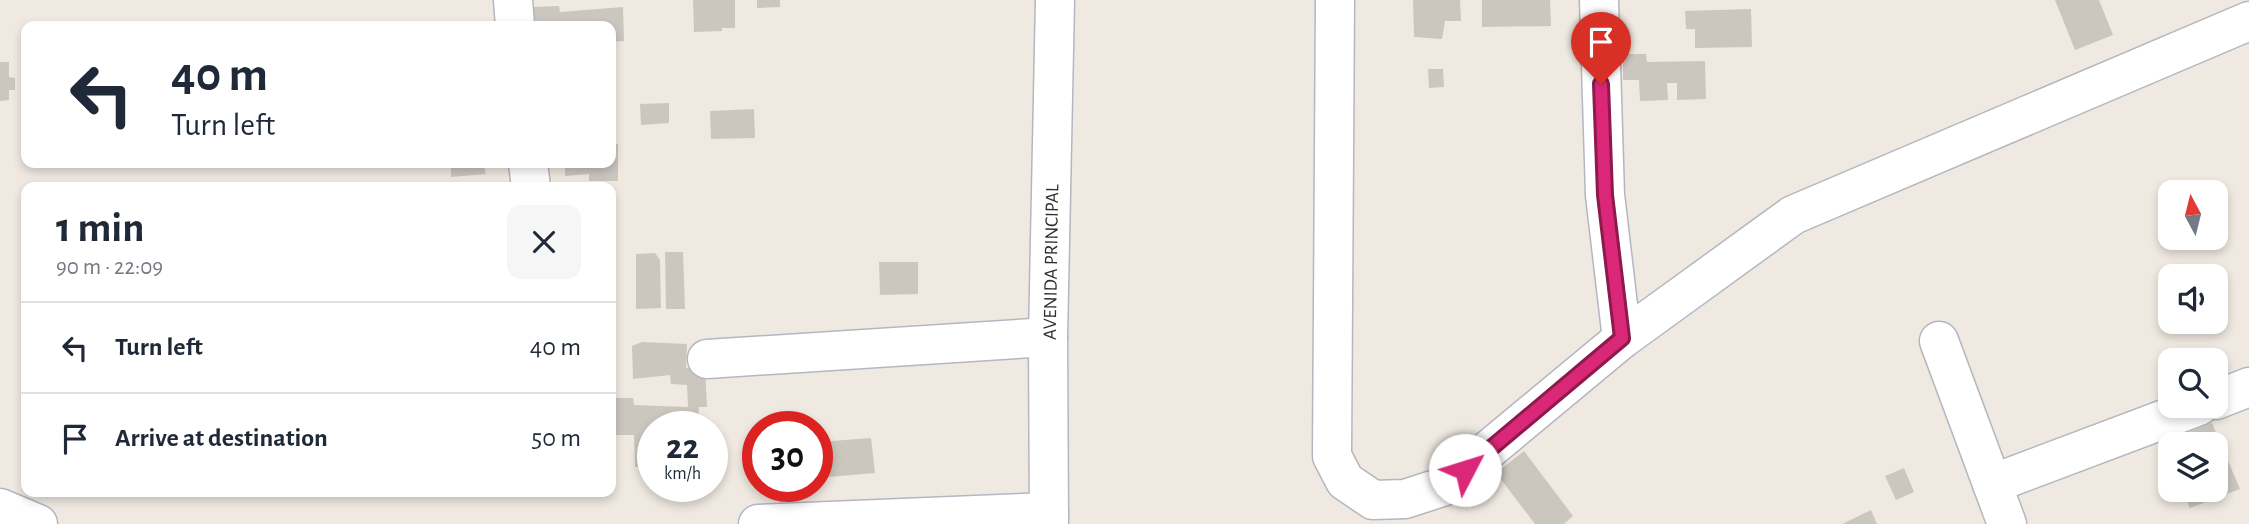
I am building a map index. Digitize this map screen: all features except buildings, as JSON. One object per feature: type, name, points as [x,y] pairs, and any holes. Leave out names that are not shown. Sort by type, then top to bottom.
[{"type":"street","points":[[513,0],[515,21]]},
{"type":"street","name":"AVENIDA PRINCIPAL","points":[[1049,518],[1048,337],[1055,0]]},
{"type":"street","points":[[1335,0],[1332,456],[1345,481],[1373,500],[1405,499],[1445,486],[1622,338],[1793,215],[2249,21]]},
{"type":"street","points":[[1599,0],[1605,195],[1622,338]]},
{"type":"street","points":[[708,359],[1048,337]]},
{"type":"street","points":[[1939,341],[2007,524]]},
{"type":"street","points":[[2228,395],[2249,387]]},
{"type":"street","points":[[1992,484],[2167,418]]},
{"type":"street","points":[[0,508],[37,524]]},
{"type":"street","points":[[758,524],[1049,518]]},
{"type":"route","points":[[1465,470],[1622,338],[1605,195],[1601,84]]}]
